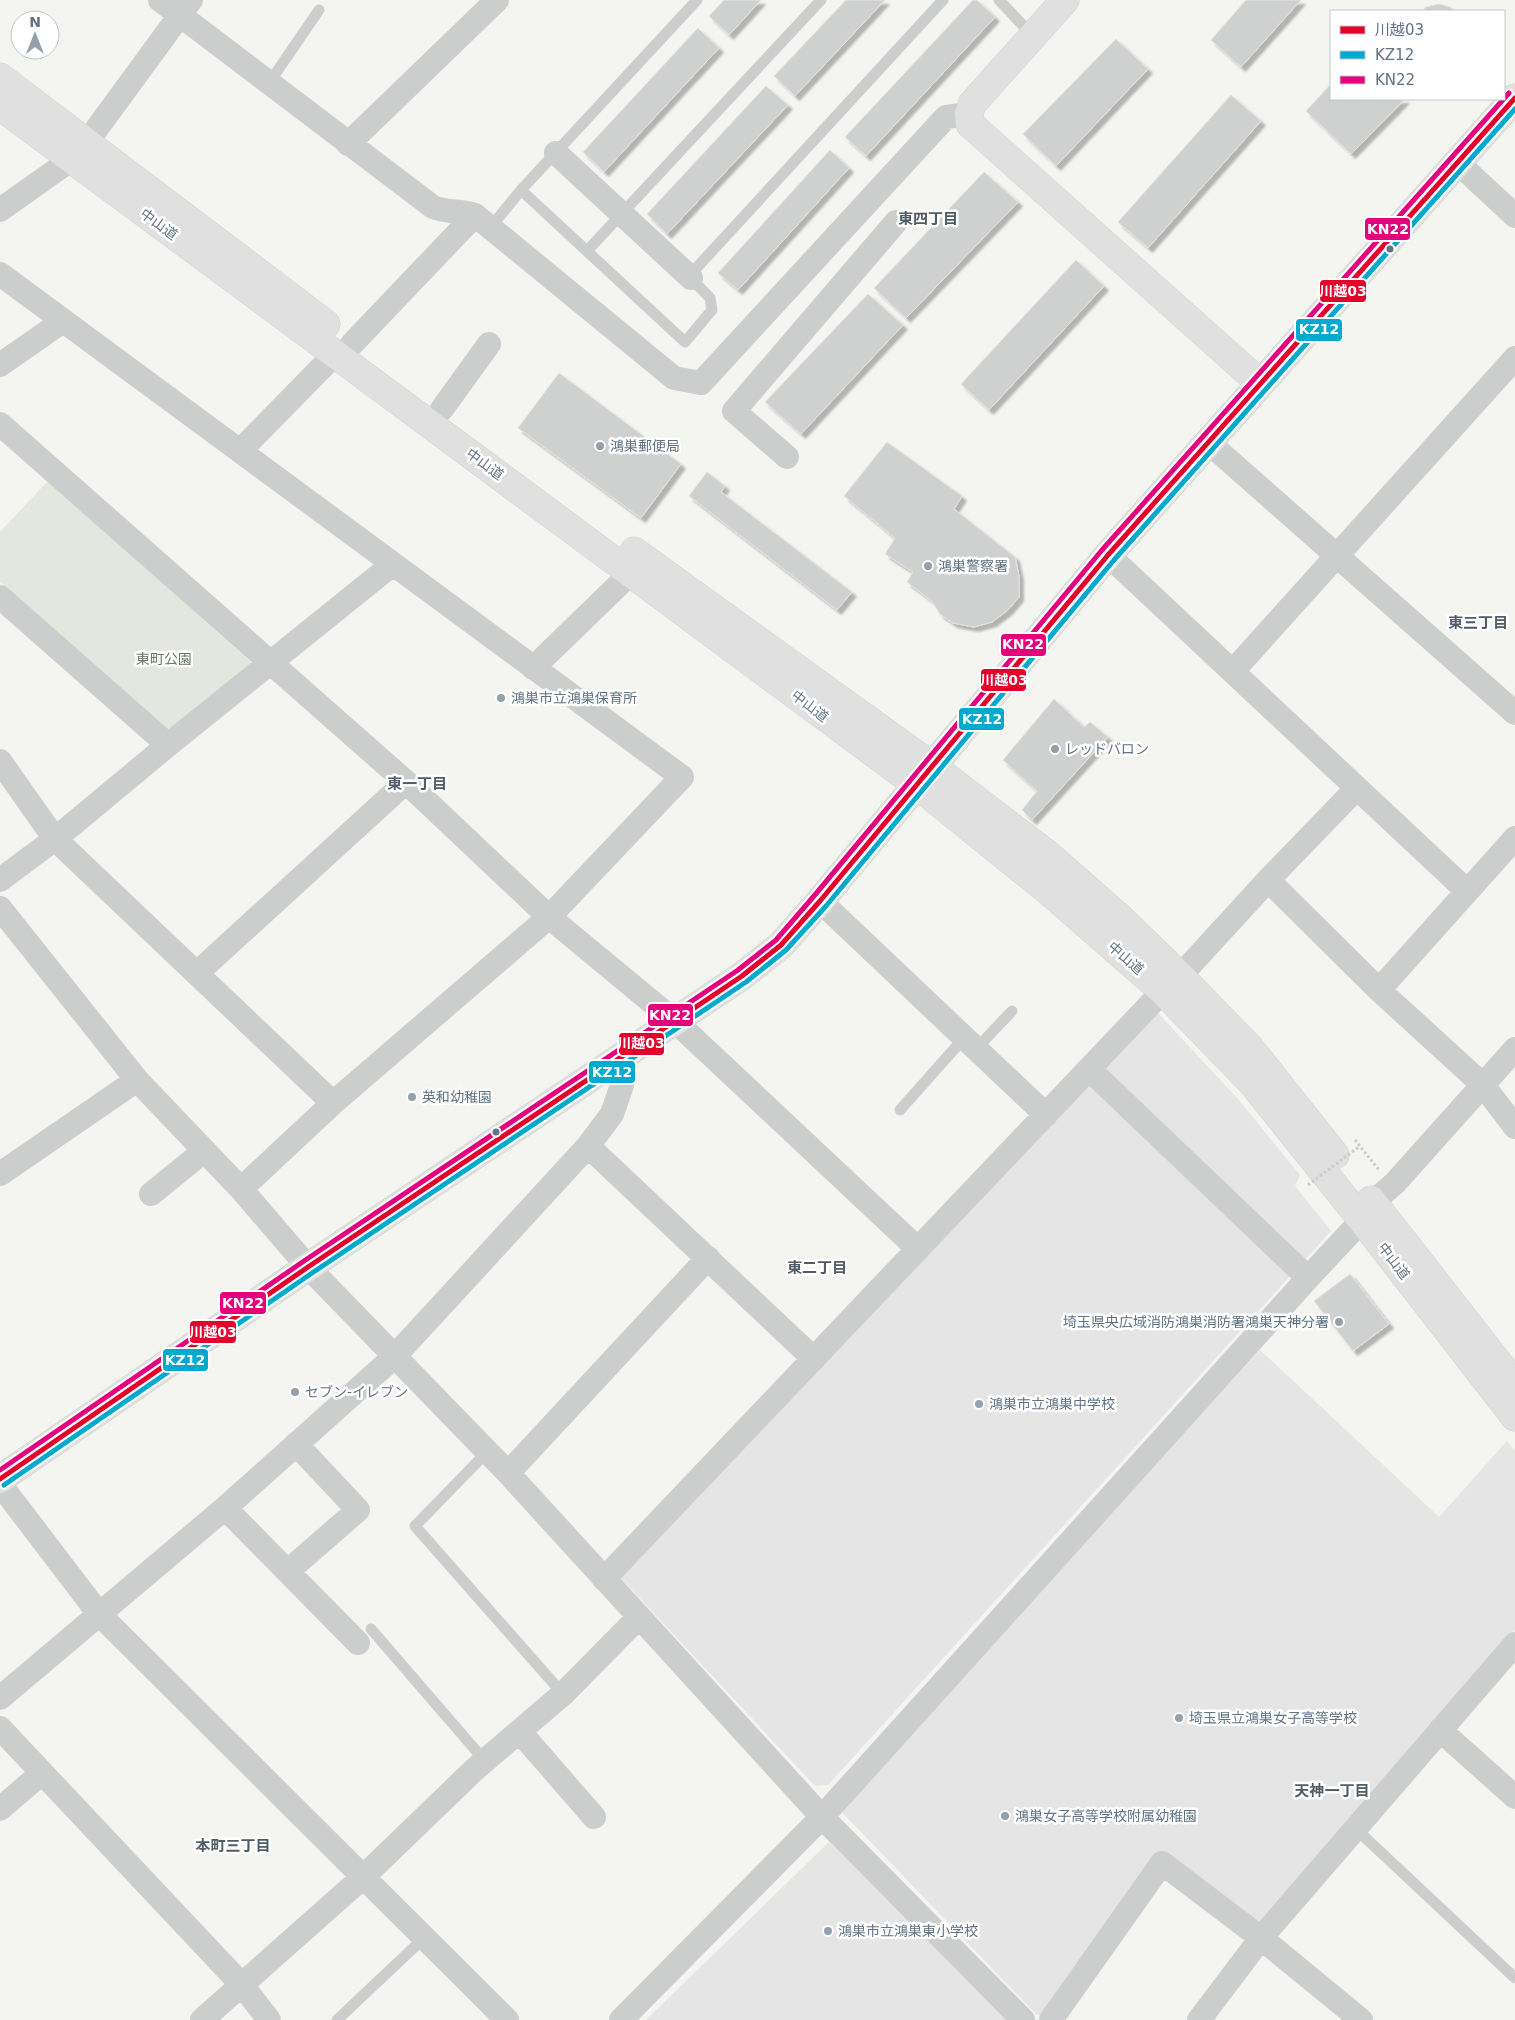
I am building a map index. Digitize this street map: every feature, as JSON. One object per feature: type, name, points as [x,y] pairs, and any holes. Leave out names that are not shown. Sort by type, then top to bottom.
[{"type":"main road","points":[[1065,0],[972,104],[969,114],[970,124],[1260,383]]},
{"type":"main road","name":"中山道","points":[[0,77],[79,151],[343,349],[631,572],[924,775],[1046,853],[1120,918],[1253,1084],[1367,1211],[1515,1384]]},
{"type":"main road","points":[[0,1480],[308,1267],[676,1022],[742,976],[781,945],[820,901],[1108,556],[1515,98]]},
{"type":"main road","name":"中山道","points":[[0,106],[79,151]]},
{"type":"main road","name":"中山道","points":[[343,349],[442,409],[641,556],[924,775]]},
{"type":"main road","name":"中山道","points":[[1367,1211],[1515,1418]]},
{"type":"street","points":[[160,0],[186,7],[269,83],[433,207],[443,211],[465,211],[482,221],[674,378],[701,383],[946,117],[969,114]]},
{"type":"street","points":[[348,144],[483,4]]},
{"type":"street","points":[[0,210],[79,151],[186,7]]},
{"type":"street","points":[[556,153],[690,278]]},
{"type":"street","points":[[1457,162],[1515,216]]},
{"type":"street","points":[[240,451],[343,349],[482,221]]},
{"type":"street","points":[[787,457],[734,410],[896,222]]},
{"type":"street","points":[[819,256],[844,281]]},
{"type":"street","points":[[0,274],[682,777],[549,917],[333,1103],[241,1189]]},
{"type":"street","points":[[0,365],[63,321]]},
{"type":"street","points":[[442,409],[489,344]]},
{"type":"street","points":[[1233,671],[1515,358]]},
{"type":"street","points":[[0,424],[406,782],[549,917],[676,1022],[918,1249]]},
{"type":"street","points":[[1208,442],[1515,712]]},
{"type":"street","points":[[1108,556],[1468,891]]},
{"type":"street","points":[[0,880],[55,839],[168,745],[393,564]]},
{"type":"street","points":[[534,668],[631,572]]},
{"type":"street","points":[[0,597],[168,745]]},
{"type":"street","points":[[0,761],[55,839],[333,1103]]},
{"type":"street","points":[[196,973],[406,782]]},
{"type":"street","points":[[604,1579],[1172,984],[1356,788]]},
{"type":"street","points":[[1379,990],[1515,838]]},
{"type":"street","points":[[1268,880],[1379,990],[1483,1085],[1515,1127]]},
{"type":"street","points":[[820,901],[1046,1115]]},
{"type":"street","points":[[0,908],[137,1080],[241,1189],[308,1267],[508,1473],[638,1618],[822,1817],[1023,2020]]},
{"type":"street","points":[[621,2020],[822,1817],[1515,1049]]},
{"type":"street","points":[[0,1698],[225,1508],[394,1357],[588,1146],[612,1114],[622,1085],[617,1060]]},
{"type":"street","points":[[1089,1069],[1308,1278]]},
{"type":"street","points":[[0,1174],[137,1080]]},
{"type":"street","points":[[588,1146],[814,1359]]},
{"type":"street","points":[[151,1194],[204,1151]]},
{"type":"street","points":[[508,1473],[708,1258]]},
{"type":"street","points":[[288,1571],[358,1510],[296,1444]]},
{"type":"street","points":[[0,1484],[99,1614],[362,1878],[507,2020]]},
{"type":"street","points":[[225,1508],[288,1571],[365,1636]]},
{"type":"street","points":[[202,2020],[362,1878],[485,1761],[563,1694],[638,1618]]},
{"type":"street","points":[[1199,2020],[1261,1938],[1515,1644]]},
{"type":"street","points":[[0,1728],[242,1985],[269,2020]]},
{"type":"street","points":[[1440,1730],[1515,1797]]},
{"type":"street","points":[[520,1732],[594,1817]]},
{"type":"street","points":[[0,1809],[42,1773]]},
{"type":"street","points":[[1051,2020],[1162,1863],[1261,1938],[1361,2020]]},
{"type":"lane","points":[[482,221],[521,190],[697,0]]},
{"type":"lane","points":[[587,251],[821,0]]},
{"type":"lane","points":[[521,190],[685,342],[712,310],[710,298],[689,276],[943,0]]},
{"type":"lane","points":[[1000,0],[1033,36]]},
{"type":"lane","points":[[269,83],[319,10]]},
{"type":"lane","points":[[900,1110],[970,1043],[1012,1011]]},
{"type":"lane","points":[[487,1452],[415,1526],[563,1694]]},
{"type":"lane","points":[[365,1636],[485,1761]]},
{"type":"lane","points":[[1356,1829],[1515,1978]]},
{"type":"lane","points":[[338,2020],[424,1938]]},
{"type":"path","points":[[1354,1139],[1382,1173]]},
{"type":"path","points":[[1308,1185],[1360,1146]]},
{"type":"shaded area","name":"鴻巣市立鴻巣中学校","points":[[1158,1013],[1238,1099],[1300,1175],[1295,1186],[1331,1231],[828,1785],[815,1786],[619,1576]]},
{"type":"shaded area","name":"埼玉県立鴻巣女子高等学校","points":[[1260,1350],[1439,1517],[1507,1441],[1515,1451],[1515,1629],[1256,1928],[1158,1855],[1048,2015],[1037,2015],[838,1808]]},
{"type":"shaded area","name":"鴻巣市立鴻巣東小学校","points":[[829,1842],[1007,2020],[646,2020]]},
{"type":"green space","name":"東町公園","points":[[48,481],[252,663],[171,733],[161,733],[0,582],[0,532]]},
{"type":"building","points":[[724,0],[761,0],[729,35],[709,16]]},
{"type":"building","points":[[846,0],[885,0],[795,96],[774,76]]},
{"type":"building","points":[[973,0],[977,0],[995,17],[866,156],[845,137]]},
{"type":"building","points":[[1246,0],[1301,0],[1241,67],[1211,40]]},
{"type":"building","points":[[1439,4],[1454,10],[1423,10],[1426,7]]},
{"type":"building","points":[[698,28],[719,48],[604,172],[583,152]]},
{"type":"building","points":[[1116,39],[1148,69],[1056,166],[1023,134]]},
{"type":"building","points":[[1330,85],[1330,100],[1404,100],[1351,154],[1306,111]]},
{"type":"building","points":[[766,86],[788,105],[667,234],[647,214]]},
{"type":"building","points":[[1231,95],[1261,121],[1148,248],[1118,222]]},
{"type":"building","points":[[830,150],[849,168],[738,290],[718,273]]},
{"type":"building","points":[[984,172],[1018,202],[906,318],[874,288]]},
{"type":"building","points":[[1076,260],[1104,286],[989,410],[961,384]]},
{"type":"building","points":[[868,294],[903,325],[801,434],[765,402]]},
{"type":"building","name":"鴻巣郵便局","points":[[559,373],[681,464],[641,518],[518,428]]},
{"type":"building","points":[[887,442],[962,496],[954,509],[1015,557],[1019,576],[1019,597],[1008,610],[992,622],[974,627],[953,623],[940,614],[932,601],[907,582],[913,572],[885,554],[895,538],[844,496]]},
{"type":"building","points":[[707,472],[725,486],[721,492],[852,592],[837,610],[689,496]]},
{"type":"building","name":"レッドバロン","points":[[1054,699],[1084,727],[1090,722],[1108,737],[1032,820],[1022,810],[1037,791],[1003,760]]},
{"type":"building","points":[[1350,1274],[1389,1324],[1353,1351],[1314,1301]]},
{"type":"transit line","name":"KN22","points":[[1505,97],[1509,93]]},
{"type":"transit line","name":"川越03","points":[[0,1479],[308,1267],[742,976],[781,945],[820,901],[1108,555],[1515,98]]},
{"type":"transit line","name":"KN22","points":[[0,1470],[304,1261],[738,970],[776,940],[1102,550],[1503,100]]},
{"type":"transit line","name":"KZ12","points":[[4,1485],[312,1273],[746,982],[786,950],[826,906],[1114,560],[1515,109]]},
{"type":"place","name":"鴻巣郵便局","points":[[600,446]]},
{"type":"place","name":"鴻巣警察署","points":[[928,566]]},
{"type":"place","name":"鴻巣市立鴻巣保育所","points":[[501,698]]},
{"type":"place","name":"レッドバロン","points":[[1055,749]]},
{"type":"place","name":"英和幼稚園","points":[[412,1097]]},
{"type":"place","name":"埼玉県央広域消防鴻巣消防署鴻巣天神分署","points":[[1339,1322]]},
{"type":"place","name":"セブン-イレブン","points":[[295,1392]]},
{"type":"place","name":"鴻巣市立鴻巣中学校","points":[[979,1404]]},
{"type":"place","name":"埼玉県立鴻巣女子高等学校","points":[[1179,1718]]},
{"type":"place","name":"鴻巣女子高等学校附属幼稚園","points":[[1005,1816]]},
{"type":"place","name":"鴻巣市立鴻巣東小学校","points":[[828,1931]]},
{"type":"district","name":"東四丁目","points":[[928,219]]},
{"type":"district","name":"東三丁目","points":[[1478,623]]},
{"type":"district","name":"東一丁目","points":[[417,784]]},
{"type":"district","name":"東二丁目","points":[[817,1268]]},
{"type":"district","name":"天神一丁目","points":[[1332,1791]]},
{"type":"district","name":"本町三丁目","points":[[233,1846]]}]
